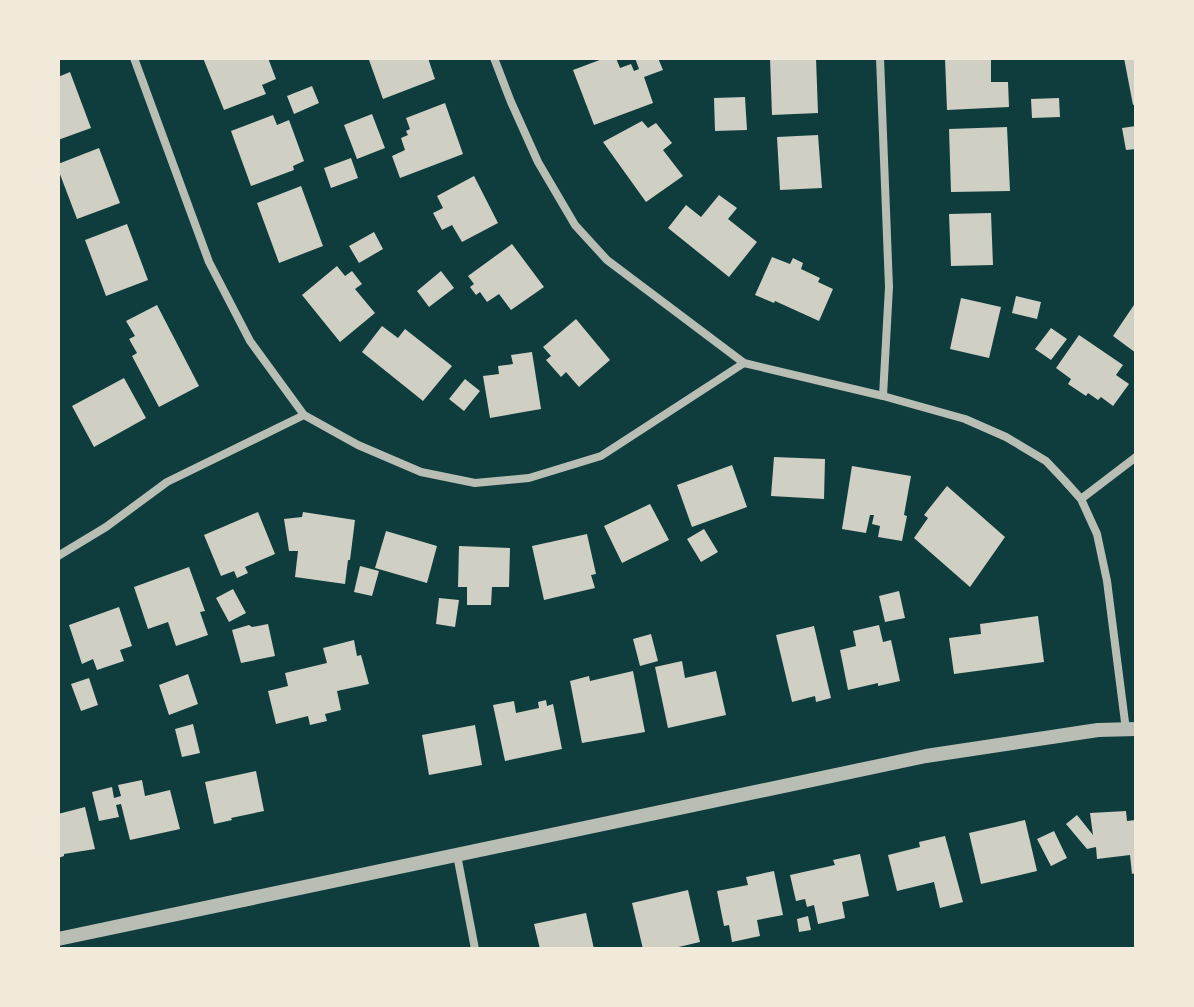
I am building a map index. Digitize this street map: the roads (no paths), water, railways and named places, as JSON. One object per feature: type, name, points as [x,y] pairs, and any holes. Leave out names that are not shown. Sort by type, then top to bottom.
[{"type":"street","points":[[134,58],[209,262],[250,341],[304,415],[358,445],[421,472],[475,483],[529,478],[601,456],[744,363]]},
{"type":"street","points":[[58,939],[926,756],[1098,730],[1131,730],[1097,534],[1081,499],[1046,461],[1006,437],[965,419],[744,363],[607,260],[575,225],[538,162],[494,58]]},
{"type":"street","points":[[880,58],[889,287],[883,396]]},
{"type":"street","points":[[58,556],[106,527],[167,482],[304,415]]},
{"type":"street","points":[[1081,499],[1136,457]]},
{"type":"street","points":[[457,855],[475,949]]}]
